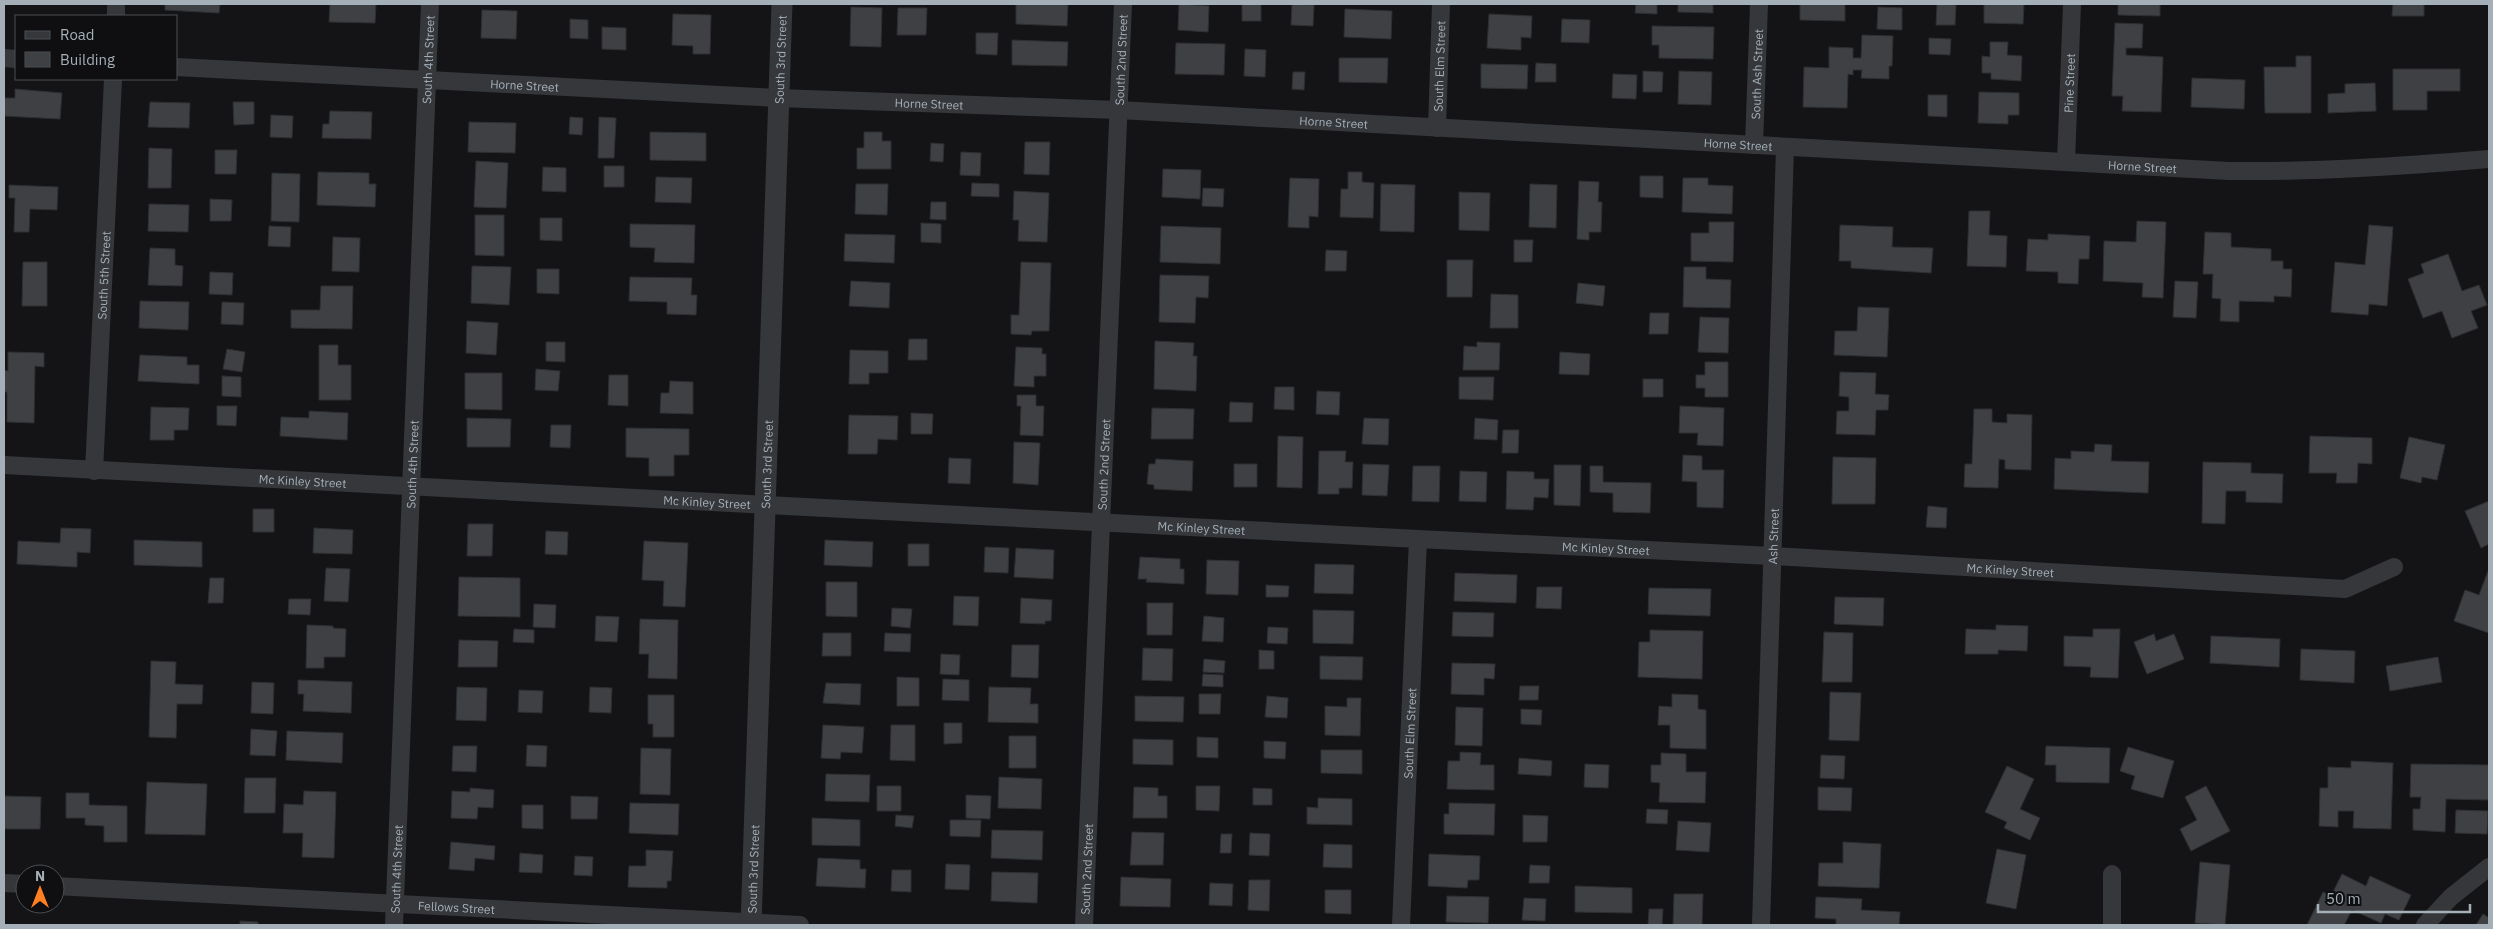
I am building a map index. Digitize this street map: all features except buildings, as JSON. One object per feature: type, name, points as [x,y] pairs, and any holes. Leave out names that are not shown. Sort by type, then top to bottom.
[{"type":"street","name":"South 4th Street","points":[[394,925],[430,4]]},
{"type":"street","name":"South 3rd Street","points":[[751,924],[782,4]]},
{"type":"street","name":"South 2nd Street","points":[[1084,925],[1123,4]]},
{"type":"street","name":"South Elm Street","points":[[1436,128],[1441,4]]},
{"type":"street","name":"South Ash Street","points":[[1754,145],[1760,4]]},
{"type":"street","name":"Pine Street","points":[[2066,162],[2072,4]]},
{"type":"street","name":"Horne Street","points":[[178,67],[778,98],[1119,110],[2229,171],[2288,172],[2377,168],[2489,159]]},
{"type":"street","name":"South 5th Street","points":[[94,471],[113,80]]},
{"type":"street","name":"Ash Street","points":[[1762,925],[1785,147]]},
{"type":"street","name":"Mc Kinley Street","points":[[4,465],[410,488],[766,504],[1102,523],[1772,556],[2345,589],[2394,567]]},
{"type":"street","name":"South Elm Street","points":[[1401,925],[1418,539]]},
{"type":"street","points":[[2425,925],[2451,897],[2489,866]]},
{"type":"street","points":[[2112,874],[2112,925]]},
{"type":"street","name":"Fellows Street","points":[[65,887],[751,924],[800,925]]}]
